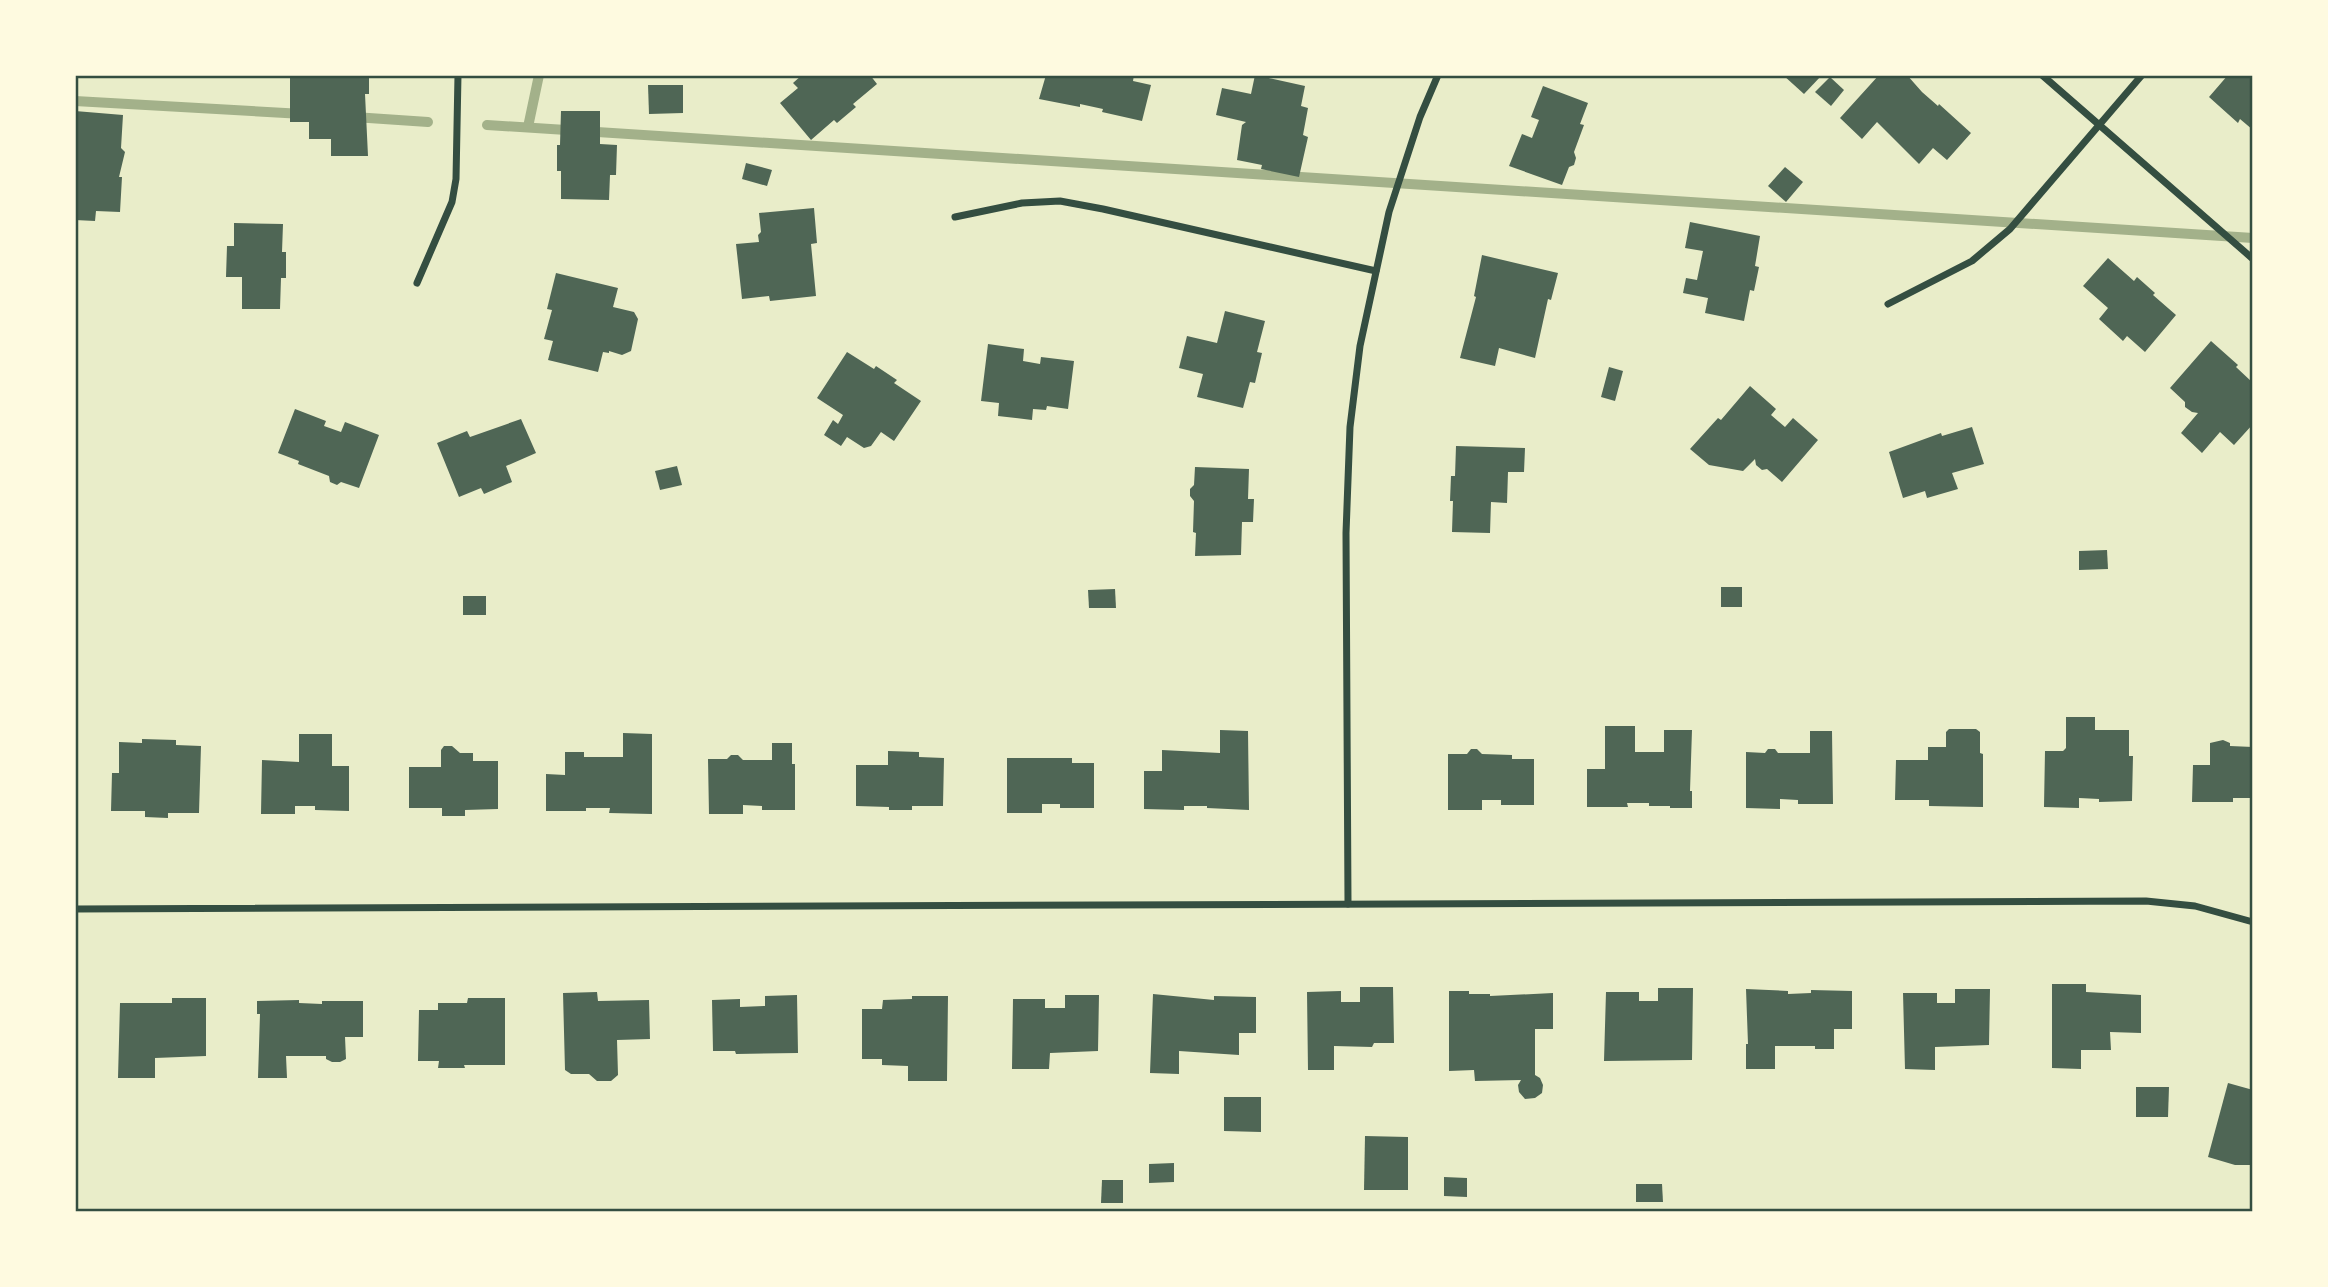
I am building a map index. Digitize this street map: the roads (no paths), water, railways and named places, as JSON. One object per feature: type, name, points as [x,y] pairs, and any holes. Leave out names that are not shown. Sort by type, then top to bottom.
[{"type":"street","points":[[417,283],[452,202],[456,179],[457,75]]},
{"type":"street","points":[[1348,904],[1346,533],[1350,427],[1360,346],[1389,212],[1420,117],[1438,75]]},
{"type":"street","points":[[2042,75],[2253,259]]},
{"type":"street","points":[[1888,303],[1972,261],[2010,229],[2142,75]]},
{"type":"street","points":[[955,217],[1022,203],[1060,201],[1376,271]]},
{"type":"street","points":[[75,909],[2146,901],[2195,906],[2253,922]]},
{"type":"waterway","points":[[528,127],[539,75]]},
{"type":"waterway","points":[[75,101],[303,114]]},
{"type":"waterway","points":[[354,117],[428,122]]},
{"type":"waterway","points":[[487,125],[2253,238]]}]
